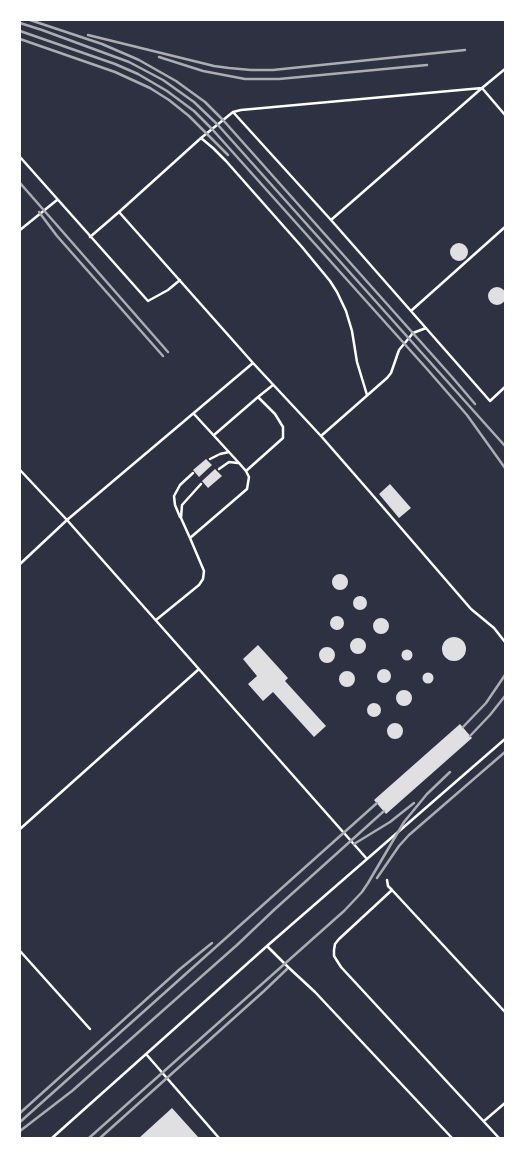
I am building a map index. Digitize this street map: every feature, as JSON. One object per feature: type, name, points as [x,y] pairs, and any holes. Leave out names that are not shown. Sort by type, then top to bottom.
[{"type":"lane","points":[[331,220],[505,69]]},
{"type":"lane","points":[[90,237],[120,212],[201,138],[233,112],[249,109],[482,88]]},
{"type":"lane","points":[[482,88],[505,115]]},
{"type":"lane","points":[[233,112],[412,310],[490,401],[505,387]]},
{"type":"lane","points":[[201,138],[226,161],[302,247],[334,286],[342,300],[349,320],[355,351],[367,395]]},
{"type":"lane","points":[[20,157],[148,301],[168,290],[180,280]]},
{"type":"lane","points":[[20,230],[57,200]]},
{"type":"lane","points":[[120,212],[253,363],[370,491],[471,609],[494,628],[505,642]]},
{"type":"lane","points":[[412,310],[505,226]]},
{"type":"lane","points":[[320,436],[391,374],[399,350],[413,333],[426,328]]},
{"type":"lane","points":[[20,564],[67,520],[253,363]]},
{"type":"lane","points":[[214,435],[273,385]]},
{"type":"lane","points":[[246,471],[284,438],[283,427],[275,414],[258,397]]},
{"type":"lane","points":[[190,538],[247,489],[250,477],[239,462],[194,413]]},
{"type":"lane","points":[[210,459],[220,454],[230,452]]},
{"type":"lane","points":[[219,469],[229,462],[239,462]]},
{"type":"lane","points":[[20,470],[67,520],[367,859]]},
{"type":"lane","points":[[156,620],[199,585],[203,580],[204,571],[175,506],[174,496],[180,485],[193,473]]},
{"type":"lane","points":[[181,518],[182,505],[201,484]]},
{"type":"lane","points":[[20,829],[199,669]]},
{"type":"lane","points":[[52,1138],[267,946],[505,739]]},
{"type":"lane","points":[[387,880],[388,886],[505,1012]]},
{"type":"lane","points":[[392,890],[339,939],[335,944],[334,956],[341,967],[500,1138]]},
{"type":"lane","points":[[267,946],[315,992],[452,1138]]},
{"type":"lane","points":[[20,951],[90,1029]]},
{"type":"lane","points":[[146,1054],[218,1138]]},
{"type":"lane","points":[[484,1121],[505,1102]]},
{"type":"building","points":[[455,243],[463,243],[468,248],[466,259],[463,261],[455,261],[450,256],[450,248]]},
{"type":"building","points":[[497,287],[503,290],[506,296],[503,302],[497,305],[491,302],[488,296],[491,290]]},
{"type":"building","points":[[206,459],[212,465],[199,477],[193,470]]},
{"type":"building","points":[[215,469],[222,476],[208,488],[202,481]]},
{"type":"building","points":[[390,484],[411,508],[399,518],[379,494]]},
{"type":"building","points":[[340,574],[346,576],[348,582],[346,588],[340,590],[334,588],[332,582],[334,576]]},
{"type":"building","points":[[357,596],[363,596],[367,600],[367,606],[363,610],[357,610],[353,606],[353,600]]},
{"type":"building","points":[[337,616],[342,618],[344,623],[342,628],[337,630],[332,628],[330,623],[332,618]]},
{"type":"building","points":[[381,618],[388,623],[389,626],[384,633],[381,634],[374,629],[373,626],[378,619]]},
{"type":"building","points":[[454,637],[462,641],[466,649],[462,657],[454,661],[446,657],[442,649],[446,641]]},
{"type":"building","points":[[358,638],[365,643],[366,646],[361,653],[358,654],[351,649],[350,646],[355,639]]},
{"type":"building","points":[[258,645],[288,678],[285,681],[326,726],[314,737],[273,692],[263,701],[248,684],[257,676],[243,659]]},
{"type":"building","points":[[327,647],[333,649],[335,655],[333,661],[327,663],[321,661],[319,655],[321,649]]},
{"type":"building","points":[[405,650],[409,650],[411,651],[411,659],[405,660],[402,657],[402,653]]},
{"type":"building","points":[[381,669],[387,669],[391,673],[391,679],[387,683],[381,683],[377,679],[377,673]]},
{"type":"building","points":[[347,671],[354,676],[355,679],[350,686],[347,687],[340,682],[339,679],[344,672]]},
{"type":"building","points":[[426,673],[430,673],[432,674],[432,682],[426,683],[423,680],[423,676]]},
{"type":"building","points":[[404,690],[410,692],[412,698],[410,704],[404,706],[398,704],[396,698],[398,692]]},
{"type":"building","points":[[371,703],[377,703],[381,707],[381,713],[377,717],[371,717],[367,713],[367,707]]},
{"type":"building","points":[[395,723],[402,728],[403,731],[398,738],[395,739],[388,734],[387,731],[392,724]]},
{"type":"building","points":[[460,724],[472,738],[386,814],[374,800]]},
{"type":"building","points":[[172,1108],[199,1138],[139,1138]]},
{"type":"railway","points":[[30,20],[102,44],[139,60],[176,81],[205,102],[223,120],[475,404]]},
{"type":"railway","points":[[20,23],[129,62],[163,80],[194,102],[218,125],[505,446]]},
{"type":"railway","points":[[20,31],[115,64],[138,74],[167,91],[194,111],[212,129],[427,369],[467,415],[505,468]]},
{"type":"railway","points":[[88,35],[214,66],[251,70],[273,70],[465,50]]},
{"type":"railway","points":[[20,39],[115,72],[150,88],[169,100],[189,116],[228,155]]},
{"type":"railway","points":[[159,57],[203,71],[245,79],[279,79],[427,65]]},
{"type":"railway","points":[[20,183],[168,352]]},
{"type":"railway","points":[[39,212],[57,236],[163,356]]},
{"type":"railway","points":[[463,727],[486,703],[505,675]]},
{"type":"railway","points":[[470,736],[490,715],[505,696]]},
{"type":"railway","points":[[377,878],[399,846],[409,835],[505,752]]},
{"type":"railway","points":[[89,1138],[344,911],[362,892],[404,822],[427,794],[450,772]]},
{"type":"railway","points":[[20,1122],[377,803]]},
{"type":"railway","points":[[354,844],[390,822],[414,803]]},
{"type":"railway","points":[[20,1131],[72,1091],[237,945],[384,811]]},
{"type":"railway","points":[[20,1113],[180,969],[212,943]]},
{"type":"railway","points":[[100,1138],[287,969]]}]
